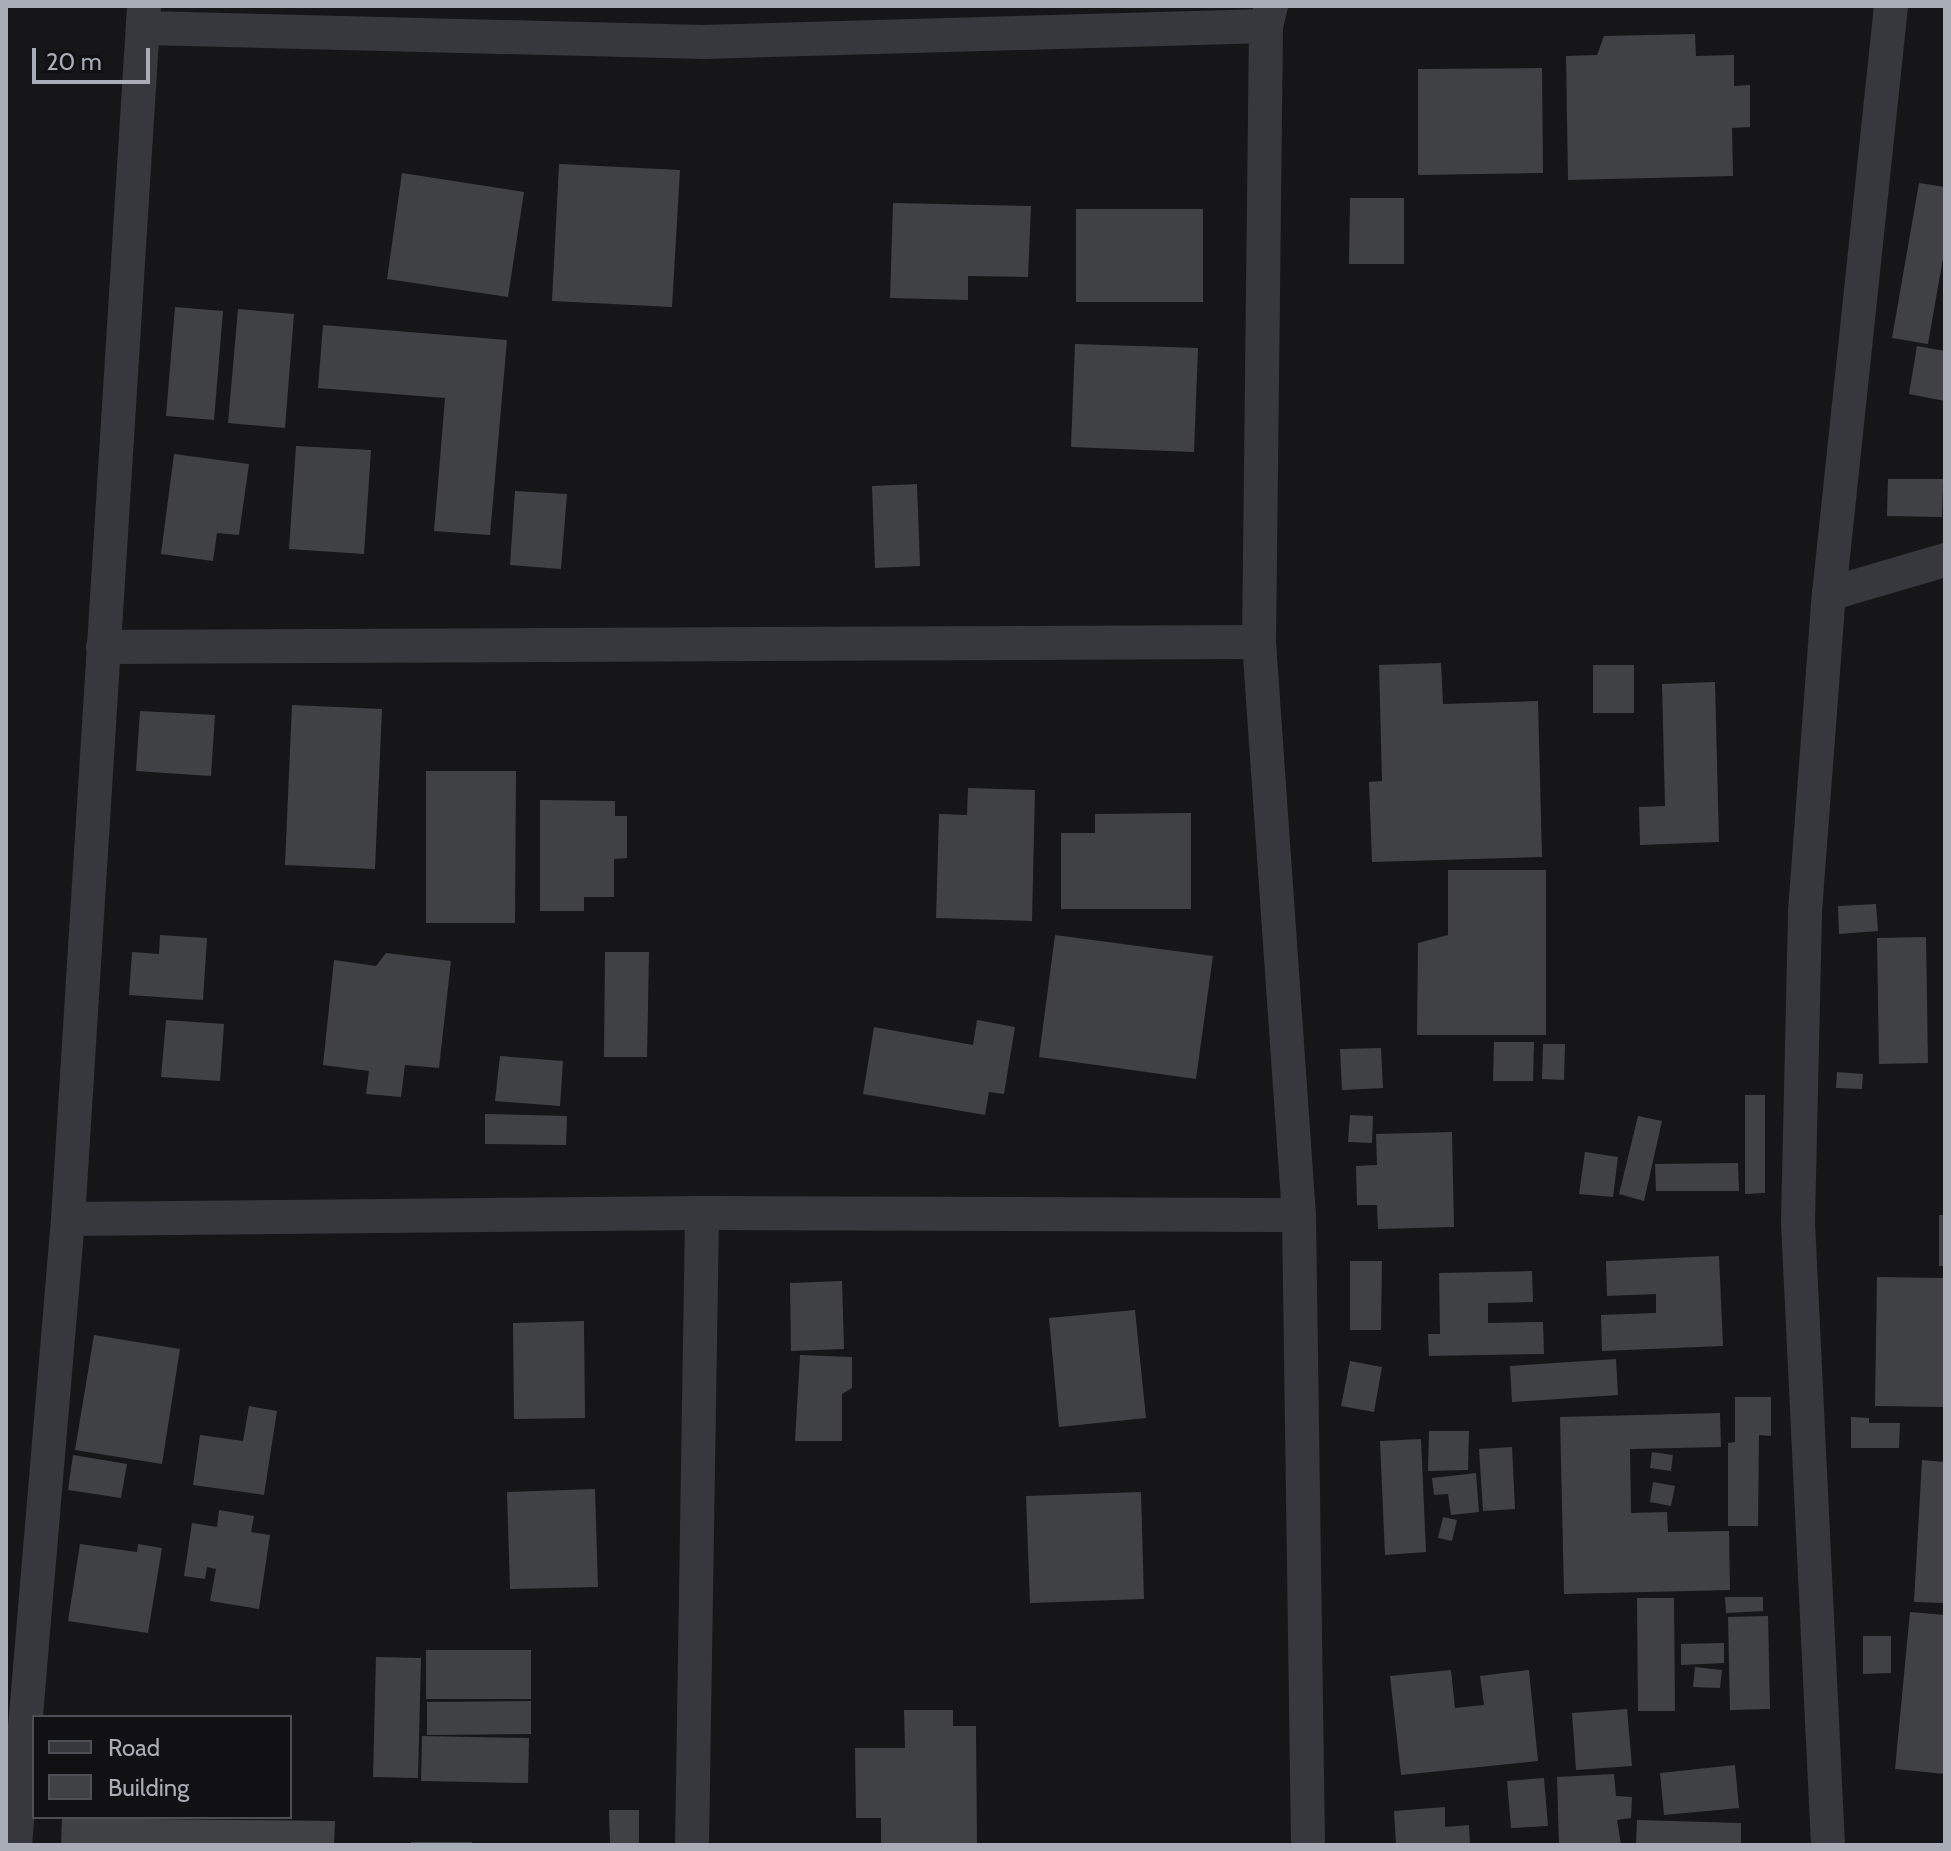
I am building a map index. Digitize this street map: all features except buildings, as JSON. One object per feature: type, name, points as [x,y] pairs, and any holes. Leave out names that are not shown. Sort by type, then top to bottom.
[{"type":"street","points":[[1828,1845],[1798,1222],[1805,911],[1829,594],[1891,6]]},
{"type":"street","points":[[15,1845],[68,1219],[144,17],[704,42],[1268,16],[1259,642],[1299,1215],[1308,1845]]},
{"type":"street","points":[[1829,594],[1945,560]]},
{"type":"street","points":[[103,647],[1259,642]]},
{"type":"street","points":[[68,1219],[702,1213],[1299,1215]]},
{"type":"street","points":[[692,1845],[702,1213]]}]
